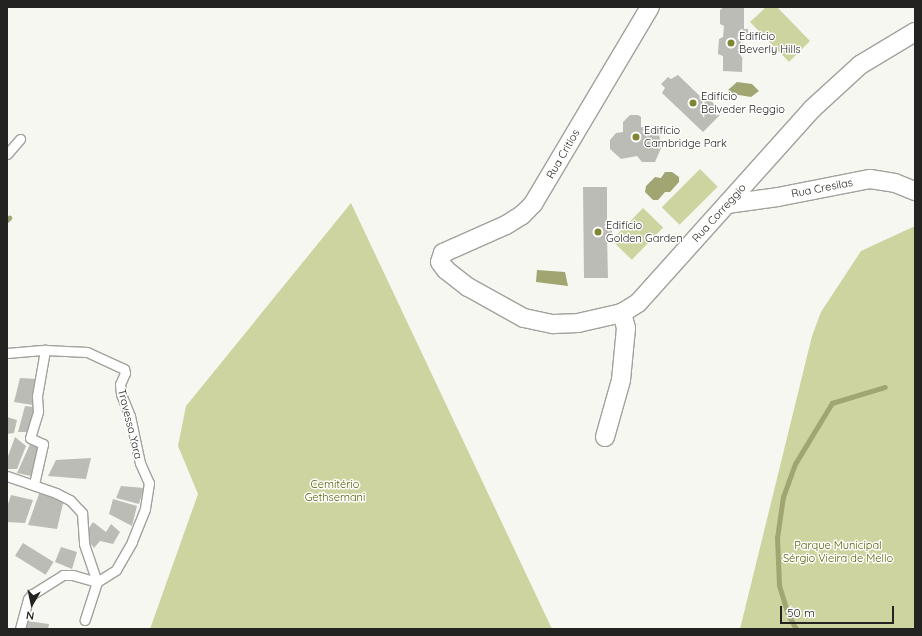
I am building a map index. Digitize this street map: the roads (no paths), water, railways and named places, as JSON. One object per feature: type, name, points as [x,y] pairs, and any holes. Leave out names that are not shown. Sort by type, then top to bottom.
[{"type":"street","name":"Rua Critios","points":[[440,262],[443,252],[506,225],[522,215],[533,204],[650,7]]},
{"type":"street","name":"Rua Correggio","points":[[440,262],[446,270],[468,287],[524,318],[553,324],[578,323],[622,313],[638,303],[812,109],[860,65],[915,32]]},
{"type":"street","name":"Rua Cresilas","points":[[727,204],[778,197],[870,179],[895,183],[915,191]]},
{"type":"street","points":[[606,437],[623,360],[626,328],[622,313]]},
{"type":"lane","points":[[7,154],[20,139]]},
{"type":"lane","points":[[34,484],[43,444],[30,438],[38,411],[37,396],[45,350]]},
{"type":"lane","name":"Travessa Yara","points":[[7,353],[45,350],[87,352],[126,371],[120,388],[130,416],[140,463],[149,484],[149,492],[145,509],[122,562],[97,582]]},
{"type":"lane","points":[[7,476],[34,484],[70,500],[82,513],[84,544],[97,582],[85,620]]},
{"type":"lane","points":[[20,629],[28,599],[32,594],[68,574],[97,582]]},
{"type":"waterway","points":[[796,629],[788,615],[779,585],[777,538],[783,497],[795,464],[832,403],[885,387]]},
{"type":"place","name":"Edifício Beverly Hills","points":[[731,43]]},
{"type":"place","name":"Edifício Belveder Reggio","points":[[693,103]]},
{"type":"place","name":"Edifício Cambridge Park","points":[[636,137]]},
{"type":"place","name":"Edifício Golden Garden","points":[[598,232]]},
{"type":"park label","name":"Cemitério Gethsemani","points":[[335,491]]},
{"type":"park label","name":"Parque Municipal Sérgio Vieira de Mello","points":[[838,552]]}]
